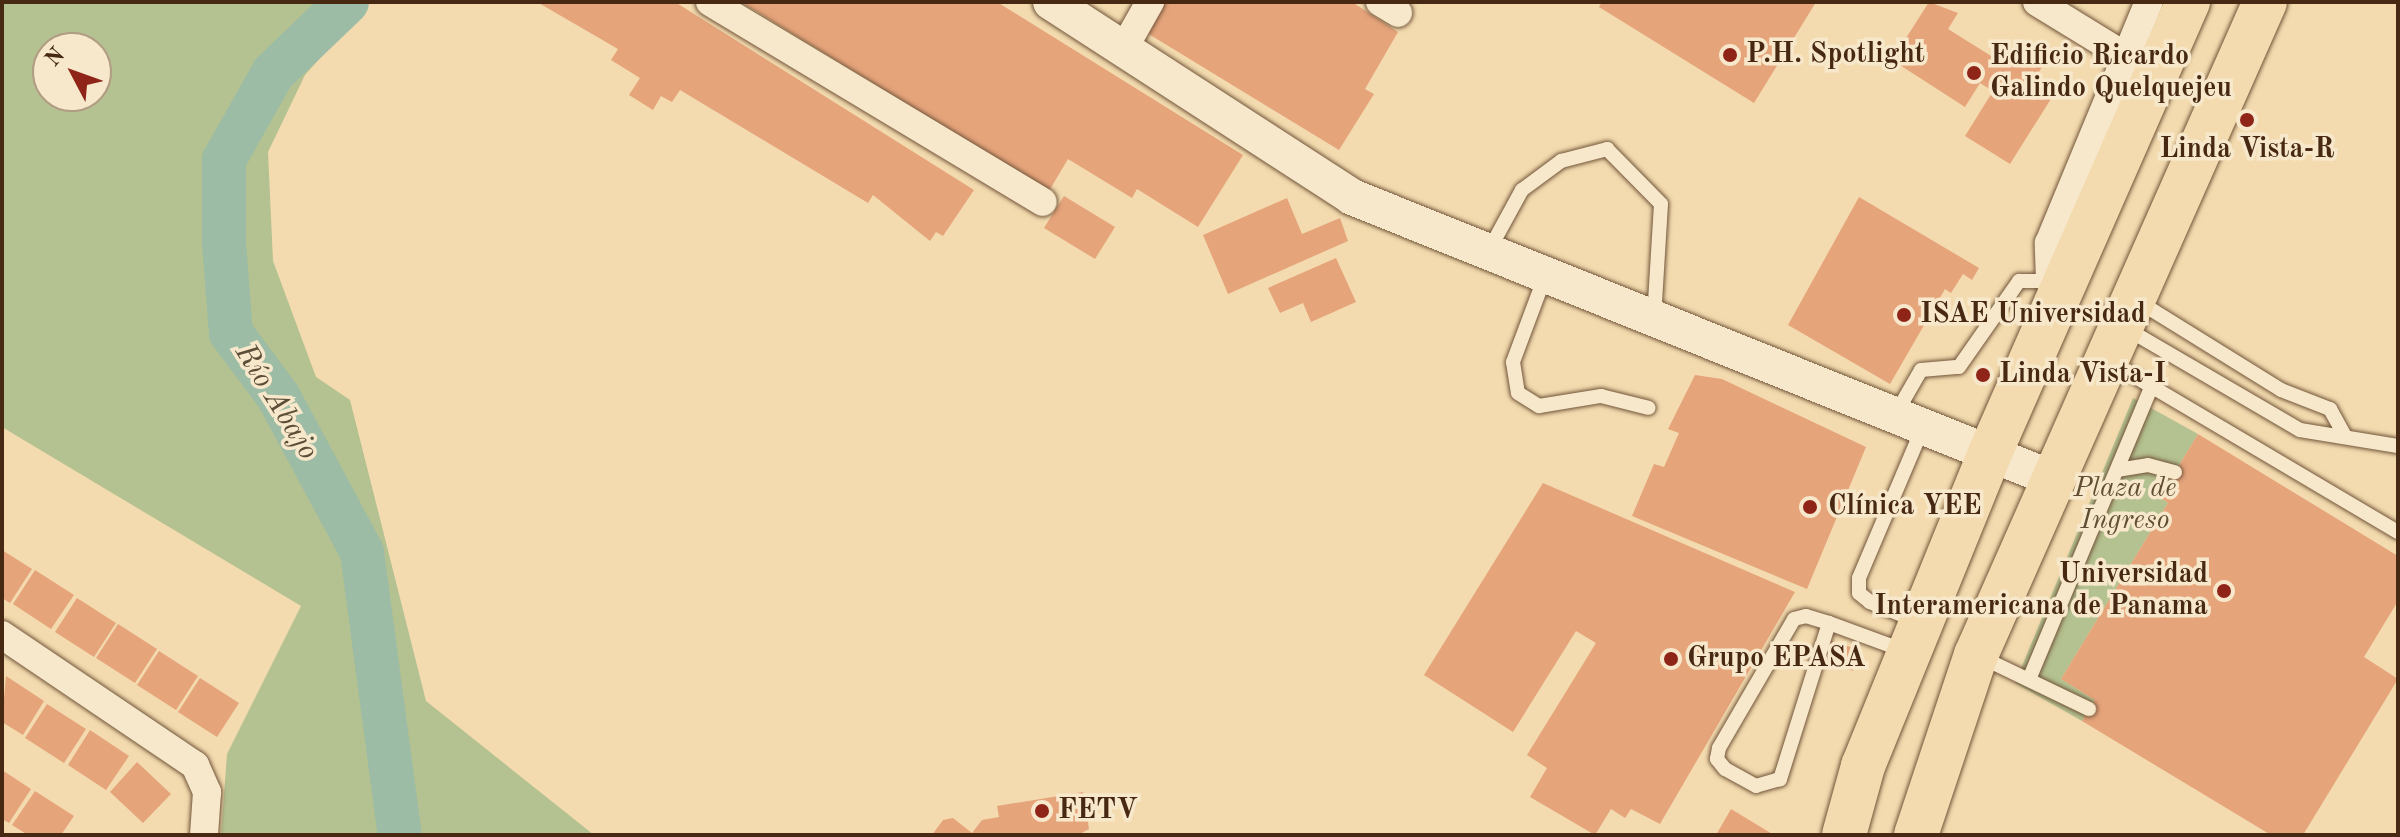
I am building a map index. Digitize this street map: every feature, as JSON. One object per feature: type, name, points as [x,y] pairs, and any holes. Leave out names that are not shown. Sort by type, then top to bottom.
[{"type":"main road","points":[[1844,835],[1863,766],[2056,288],[2188,2]]},
{"type":"main road","points":[[1916,835],[1976,655],[2265,2]]},
{"type":"street","points":[[710,2],[1043,202]]},
{"type":"street","points":[[1051,2],[1352,197],[1486,256],[2056,480]]},
{"type":"street","points":[[1124,48],[1150,2]]},
{"type":"street","points":[[2037,2],[2125,56]]},
{"type":"street","points":[[2056,288],[2049,243],[2149,2]]},
{"type":"street","points":[[2,635],[195,765],[207,792],[204,835]]},
{"type":"lane","points":[[1486,256],[1522,190],[1561,161],[1607,149],[1661,204],[1654,322]]},
{"type":"lane","points":[[1544,279],[1513,362],[1518,393],[1539,406],[1601,396],[1649,408]]},
{"type":"lane","points":[[1915,638],[1859,593],[1859,578],[1921,370],[1959,367],[2019,281],[2056,288]]},
{"type":"lane","points":[[2122,329],[2152,386],[2398,532]]},
{"type":"lane","points":[[2122,329],[2300,430],[2344,434],[2398,446]]},
{"type":"lane","points":[[2122,329],[2330,409],[2344,434]]},
{"type":"lane","points":[[2030,677],[2152,386]]},
{"type":"lane","points":[[2117,470],[2148,465],[2175,472]]},
{"type":"lane","points":[[1829,623],[1780,779],[1756,786],[1725,769],[1717,759],[1719,748],[1786,629],[1806,616],[1915,638]]},
{"type":"lane","points":[[1976,655],[2030,677],[2089,709]]},
{"type":"green space","points":[[2,2],[370,2],[305,75],[268,152],[273,261],[316,377],[350,400],[426,701],[594,835],[221,835],[227,754],[301,606],[2,427]]},
{"type":"green space","name":"Plaza de Ingreso","points":[[2133,398],[2198,434],[2160,497],[2168,503],[2061,679],[2095,700],[2082,721],[2015,683]]},
{"type":"building","points":[[537,2],[675,2],[974,190],[943,236],[936,232],[930,241],[873,195],[868,203],[680,90],[672,102],[661,96],[653,110],[629,95],[640,78],[611,60],[618,49]]},
{"type":"building","points":[[741,2],[997,2],[1243,155],[1198,227],[1137,189],[1132,198],[1068,159],[1049,191]]},
{"type":"building","points":[[1166,2],[1352,2],[1398,32],[1365,89],[1374,94],[1339,150],[1147,33]]},
{"type":"building","name":"P.H. Spotlight","points":[[1602,2],[1816,2],[1754,103],[1599,7]]},
{"type":"building","name":"Edificio Ricardo Galindo Quelquejeu","points":[[1929,2],[1958,13],[1948,29],[2004,64],[2016,46],[2044,64],[2033,81],[2054,94],[2010,164],[1965,136],[1993,91],[1980,83],[1965,107],[1892,60]]},
{"type":"building","points":[[1064,196],[1115,227],[1095,259],[1044,228]]},
{"type":"building","points":[[1859,197],[1979,268],[1972,280],[1963,274],[1951,293],[1945,289],[1890,384],[1788,325]]},
{"type":"building","points":[[1287,198],[1302,234],[1340,218],[1348,241],[1228,294],[1203,235]]},
{"type":"building","points":[[1336,258],[1356,302],[1311,322],[1303,303],[1280,313],[1268,288]]},
{"type":"building","points":[[1695,375],[1722,379],[1866,447],[1807,589],[1632,516],[1654,464],[1664,467],[1679,433],[1668,429]]},
{"type":"building","name":"Universidad Interamericana de Panama","points":[[2198,434],[2398,556],[2398,601],[2364,657],[2398,679],[2303,835],[2271,835],[2082,721],[2095,700],[2061,679],[2168,503],[2160,497]]},
{"type":"building","name":"Grupo EPASA","points":[[1543,483],[1795,592],[1660,824],[1631,809],[1625,818],[1611,809],[1595,835],[1530,797],[1547,768],[1527,755],[1596,643],[1576,631],[1513,732],[1424,675]]},
{"type":"building","points":[[2,550],[32,569],[10,603],[2,598]]},
{"type":"building","points":[[35,570],[74,595],[51,629],[13,604]]},
{"type":"building","points":[[77,598],[116,623],[94,657],[55,632]]},
{"type":"building","points":[[118,624],[157,649],[135,683],[96,658]]},
{"type":"building","points":[[1829,640],[1860,650],[1853,671],[1822,661]]},
{"type":"building","points":[[159,651],[198,676],[176,710],[137,685]]},
{"type":"building","points":[[6,676],[44,701],[23,735],[2,722]]},
{"type":"building","points":[[200,678],[239,703],[217,737],[178,712]]},
{"type":"building","points":[[47,704],[86,729],[64,763],[25,738]]},
{"type":"building","points":[[90,730],[129,756],[106,790],[68,765]]},
{"type":"building","points":[[137,762],[171,794],[143,823],[110,792]]},
{"type":"building","points":[[2,770],[31,789],[9,823],[2,819]]},
{"type":"building","points":[[35,791],[74,816],[61,835],[28,835],[12,825]]},
{"type":"building","name":"FETV","points":[[1083,792],[1089,829],[1078,835],[932,835],[943,820],[953,818],[972,833],[982,820],[999,817],[997,806]]},
{"type":"building","points":[[1731,809],[1774,835],[1716,835]]},
{"type":"waterway","name":"Río Abajo","points":[[347,2],[273,73],[224,160],[224,243],[231,333],[278,396],[362,552],[400,835]]},
{"type":"place","name":"P.H. Spotlight","points":[[1730,55]]},
{"type":"place","name":"Edificio Ricardo Galindo Quelquejeu","points":[[1974,73]]},
{"type":"place","name":"Linda Vista-R","points":[[2247,120]]},
{"type":"place","name":"ISAE Universidad","points":[[1904,315]]},
{"type":"place","name":"Linda Vista-I","points":[[1983,375]]},
{"type":"place","name":"Clínica YEE","points":[[1810,507]]},
{"type":"place","name":"Universidad Interamericana de Panama","points":[[2224,591]]},
{"type":"place","name":"Grupo EPASA","points":[[1671,659]]},
{"type":"place","name":"FETV","points":[[1042,811]]}]
